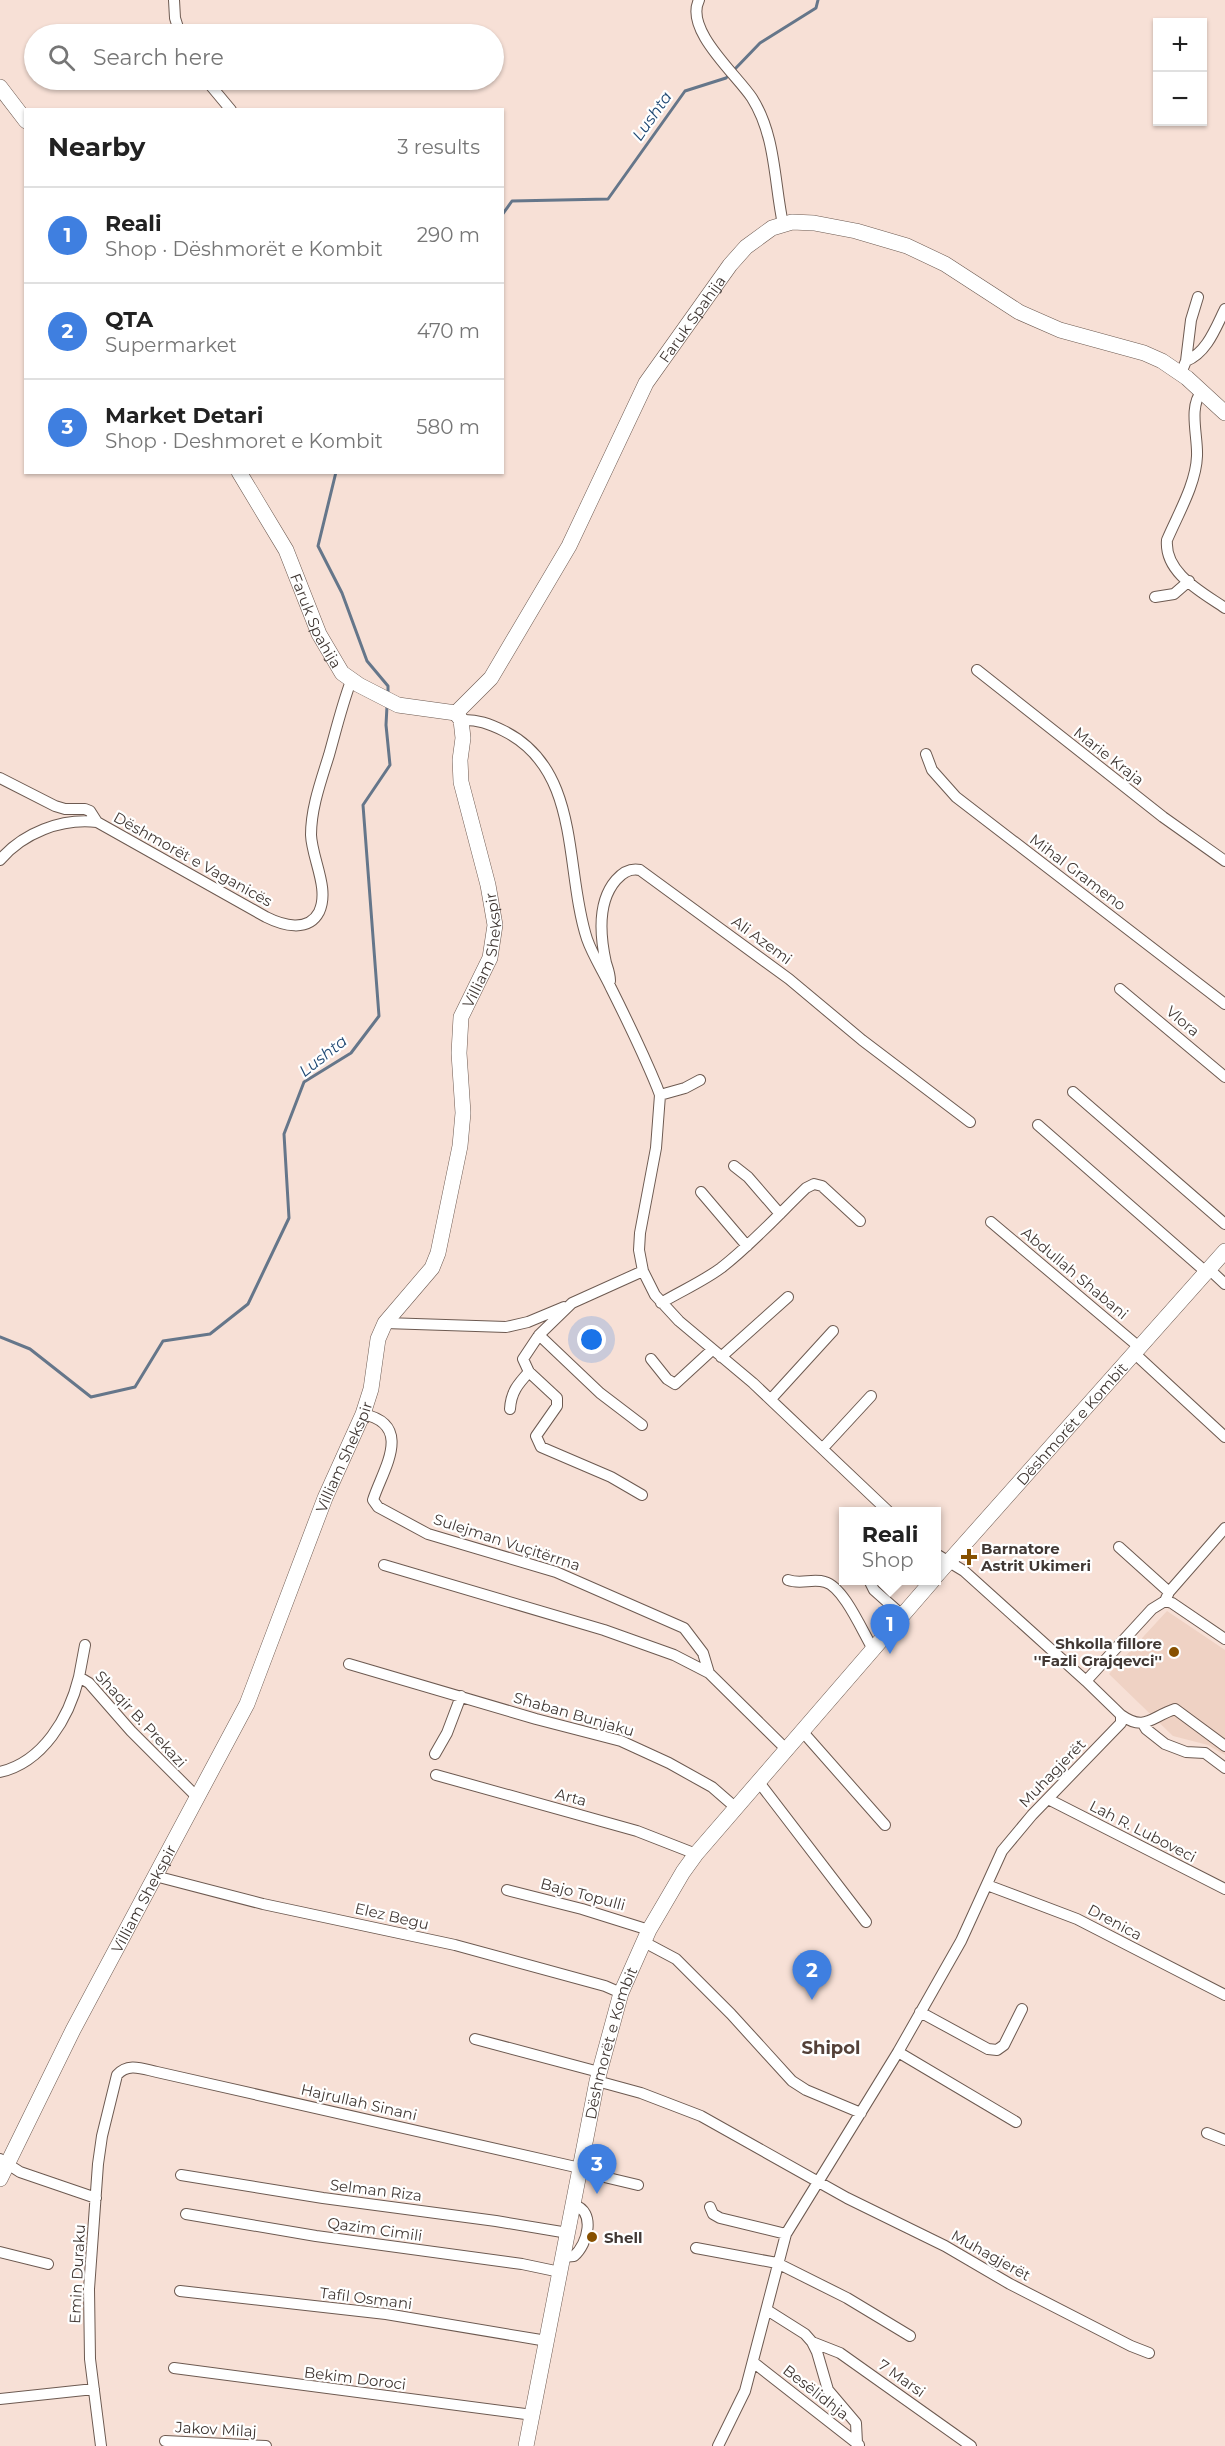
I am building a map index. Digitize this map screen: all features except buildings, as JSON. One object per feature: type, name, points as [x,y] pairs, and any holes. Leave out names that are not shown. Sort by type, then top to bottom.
[{"type":"street","points":[[174,0],[177,24]]},
{"type":"street","points":[[699,0],[696,14],[698,23],[725,67],[741,81],[753,99],[768,136],[775,163],[783,224]]},
{"type":"street","points":[[0,87],[24,118]]},
{"type":"street","points":[[214,90],[229,108]]},
{"type":"street","name":"Faruk Spahija","points":[[458,717],[490,678],[569,546],[646,383],[699,307],[746,247],[758,236],[783,224],[803,222],[834,226],[907,246],[945,264],[1019,312],[1069,333],[1144,353],[1184,367],[1202,391],[1225,413]]},
{"type":"street","points":[[1184,367],[1197,297]]},
{"type":"street","points":[[1184,367],[1207,343],[1225,309]]},
{"type":"street","points":[[1202,391],[1195,403],[1197,457],[1192,478],[1167,540],[1166,549],[1174,566],[1225,609]]},
{"type":"street","name":"Faruk Spahija","points":[[240,474],[286,550],[319,634],[351,679]]},
{"type":"street","points":[[1155,597],[1174,594],[1189,581]]},
{"type":"street","name":"Marie Kraja","points":[[977,670],[1135,795],[1225,861]]},
{"type":"street","points":[[351,679],[398,705],[484,722],[513,736],[534,752],[548,772],[558,795],[570,837],[587,938],[594,957],[642,1052],[660,1095],[656,1148],[640,1233],[640,1262],[643,1271],[661,1303],[771,1399],[884,1507]]},
{"type":"street","name":"Dëshmorët e Vaganicës","points":[[0,861],[11,848],[35,833],[76,822],[97,822],[266,917],[288,925],[305,924],[319,912],[322,901],[311,837],[315,805],[351,679]]},
{"type":"street","name":"Villiam Shekspir","points":[[2,2167],[238,1722],[259,1677],[325,1498],[363,1414],[371,1389],[378,1339],[385,1323],[432,1268],[438,1253],[460,1146],[463,1113],[459,1053],[461,1017],[482,978],[493,943],[495,925],[493,908],[461,782],[460,760],[463,738],[458,717]]},
{"type":"street","name":"Mihal Grameno","points":[[926,754],[932,770],[956,797],[1225,1004]]},
{"type":"street","points":[[0,778],[56,806],[90,811],[97,822]]},
{"type":"street","name":"Ali Azemi","points":[[609,983],[610,976],[601,936],[605,899],[610,888],[625,872],[632,869],[640,870],[789,978],[862,1040],[970,1122]]},
{"type":"street","name":"Vlora","points":[[1120,989],[1225,1077]]},
{"type":"street","points":[[660,1095],[685,1088],[700,1080]]},
{"type":"street","points":[[1073,1092],[1225,1224]]},
{"type":"street","points":[[1038,1125],[1225,1284]]},
{"type":"street","points":[[734,1166],[748,1177],[780,1214]]},
{"type":"street","points":[[661,1303],[705,1279],[747,1246],[806,1188],[814,1184],[822,1186],[860,1221]]},
{"type":"street","points":[[702,1192],[731,1230],[747,1246]]},
{"type":"street","name":"Abdullah Shabani","points":[[991,1222],[1137,1350],[1225,1437]]},
{"type":"street","name":"Dëshmorët e Kombit","points":[[942,1558],[1137,1350],[1225,1251]]},
{"type":"street","points":[[642,1496],[611,1477],[541,1447],[536,1436],[557,1406],[557,1398],[529,1372],[523,1359],[539,1335],[566,1308],[579,1299],[643,1271]]},
{"type":"street","points":[[651,1359],[667,1379],[675,1384],[788,1297]]},
{"type":"street","points":[[385,1323],[506,1327],[528,1322],[560,1308],[566,1308]]},
{"type":"street","points":[[771,1399],[833,1331]]},
{"type":"street","points":[[539,1335],[600,1393],[642,1425]]},
{"type":"street","points":[[510,1409],[516,1387],[529,1372]]},
{"type":"street","points":[[823,1448],[871,1396]]},
{"type":"street","name":"Sulejman Vuçitërrna","points":[[363,1414],[383,1422],[392,1444],[389,1461],[373,1500],[378,1507],[428,1534],[556,1572],[684,1628],[703,1653],[709,1673]]},
{"type":"street","points":[[1086,1681],[1152,1609],[1167,1597],[1225,1528]]},
{"type":"street","points":[[1119,1547],[1172,1603],[1225,1639]]},
{"type":"street","points":[[942,1558],[964,1571],[1086,1681],[1120,1715],[1136,1724],[1143,1724],[1175,1709],[1225,1746]]},
{"type":"street","name":"Sulejman Vuçitërrna","points":[[384,1565],[604,1630],[674,1655],[709,1673],[786,1749]]},
{"type":"street","points":[[788,1580],[796,1583],[818,1581],[831,1585],[850,1608],[873,1649]]},
{"type":"street","points":[[871,1585],[902,1615]]},
{"type":"street","name":"Dëshmorët e Kombit","points":[[526,2446],[598,2076],[621,1993],[647,1936],[683,1872],[696,1854],[929,1585]]},
{"type":"street","points":[[79,1677],[85,1645]]},
{"type":"street","name":"Shaban Bunjaku","points":[[349,1664],[536,1719],[621,1741],[705,1783],[735,1807]]},
{"type":"street","name":"Shaqir B. Prekazi","points":[[0,1772],[23,1763],[36,1755],[45,1745],[70,1705],[79,1677],[89,1683],[131,1731],[197,1797]]},
{"type":"street","points":[[435,1754],[447,1733],[461,1696]]},
{"type":"street","name":"Muhagjerët","points":[[718,2446],[745,2391],[786,2234],[861,2114],[961,1941],[1002,1851],[1015,1833],[1116,1729],[1121,1723],[1120,1715]]},
{"type":"street","points":[[1143,1724],[1165,1744],[1186,1752],[1205,1753],[1225,1767]]},
{"type":"street","points":[[802,1731],[885,1825]]},
{"type":"street","name":"Arta","points":[[436,1775],[637,1831],[696,1854]]},
{"type":"street","points":[[758,1781],[866,1922]]},
{"type":"street","name":"Lah R. Luboveci","points":[[1048,1799],[1225,1889]]},
{"type":"street","name":"Elez Begu","points":[[155,1876],[263,1904],[455,1945],[605,1986],[621,1993]]},
{"type":"street","name":"Drenica","points":[[987,1885],[1077,1919],[1225,1995]]},
{"type":"street","name":"Bajo Topulli","points":[[507,1890],[592,1911],[647,1936],[676,1959],[792,2080],[806,2090],[861,2114]]},
{"type":"street","points":[[920,2012],[988,2049],[997,2050],[1004,2045],[1022,2009]]},
{"type":"street","points":[[475,2039],[598,2076],[701,2116],[818,2182]]},
{"type":"street","points":[[898,2052],[1016,2122]]},
{"type":"street","name":"Hajrullah Sinani","points":[[131,2067],[580,2169],[638,2185]]},
{"type":"street","name":"Emin Duraku","points":[[101,2446],[90,2359],[89,2300],[98,2164],[117,2075],[122,2069],[131,2067]]},
{"type":"street","points":[[1207,2133],[1225,2140]]},
{"type":"street","points":[[2,2167],[96,2198]]},
{"type":"street","name":"Selman Riza","points":[[181,2175],[568,2233]]},
{"type":"street","name":"Muhagjerët","points":[[818,2182],[945,2246],[1020,2289],[1149,2353]]},
{"type":"street","points":[[562,2265],[582,2247],[585,2239],[588,2219],[581,2207],[574,2205]]},
{"type":"street","points":[[710,2207],[713,2214],[720,2218],[786,2234]]},
{"type":"street","name":"Qazim Cimili","points":[[186,2214],[327,2238],[512,2262],[562,2265]]},
{"type":"street","points":[[696,2248],[777,2263],[847,2298],[910,2336]]},
{"type":"street","points":[[0,2252],[48,2264]]},
{"type":"street","name":"Tafil Osmani","points":[[180,2291],[386,2314],[546,2341]]},
{"type":"street","name":"7 Marsi","points":[[767,2310],[805,2334],[812,2342],[840,2353],[972,2446]]},
{"type":"street","points":[[812,2342],[828,2390],[856,2423],[859,2444]]},
{"type":"street","name":"Besëlidhja","points":[[753,2362],[859,2444]]},
{"type":"street","name":"Bekim Doroci","points":[[174,2368],[533,2415]]},
{"type":"street","points":[[0,2399],[94,2389]]},
{"type":"street","name":"Jakov Milaj","points":[[165,2441],[266,2446]]},
{"type":"shaded area","points":[[1167,1611],[1225,1650],[1225,1755],[1208,1745],[1173,1736],[1109,1674]]},
{"type":"waterway","name":"Lushta","points":[[734,70],[760,43],[816,8],[818,0]]},
{"type":"waterway","name":"Lushta","points":[[504,212],[512,201],[608,199],[685,91],[729,75]]},
{"type":"waterway","name":"Lushta","points":[[336,474],[318,546],[342,593],[367,661],[388,686],[388,694]]},
{"type":"waterway","name":"Lushta","points":[[0,1337],[30,1349],[91,1397],[135,1387],[163,1341],[210,1334],[248,1304],[289,1218],[284,1134],[304,1082],[351,1053],[379,1016],[363,805],[390,765],[386,725],[387,706]]},
{"type":"place","name":"Barnatore Astrit Ukimeri","points":[[969,1557]]},
{"type":"place","name":"Shkolla fillore ''Fazli Grajqevci''","points":[[1174,1652]]},
{"type":"place","name":"Reali","points":[[890,1654]]},
{"type":"place","name":"QTA","points":[[812,2000]]},
{"type":"place","name":"Market Detari","points":[[597,2194]]},
{"type":"place","name":"Shell","points":[[592,2237]]},
{"type":"district","name":"Shipol","points":[[831,2048]]}]
